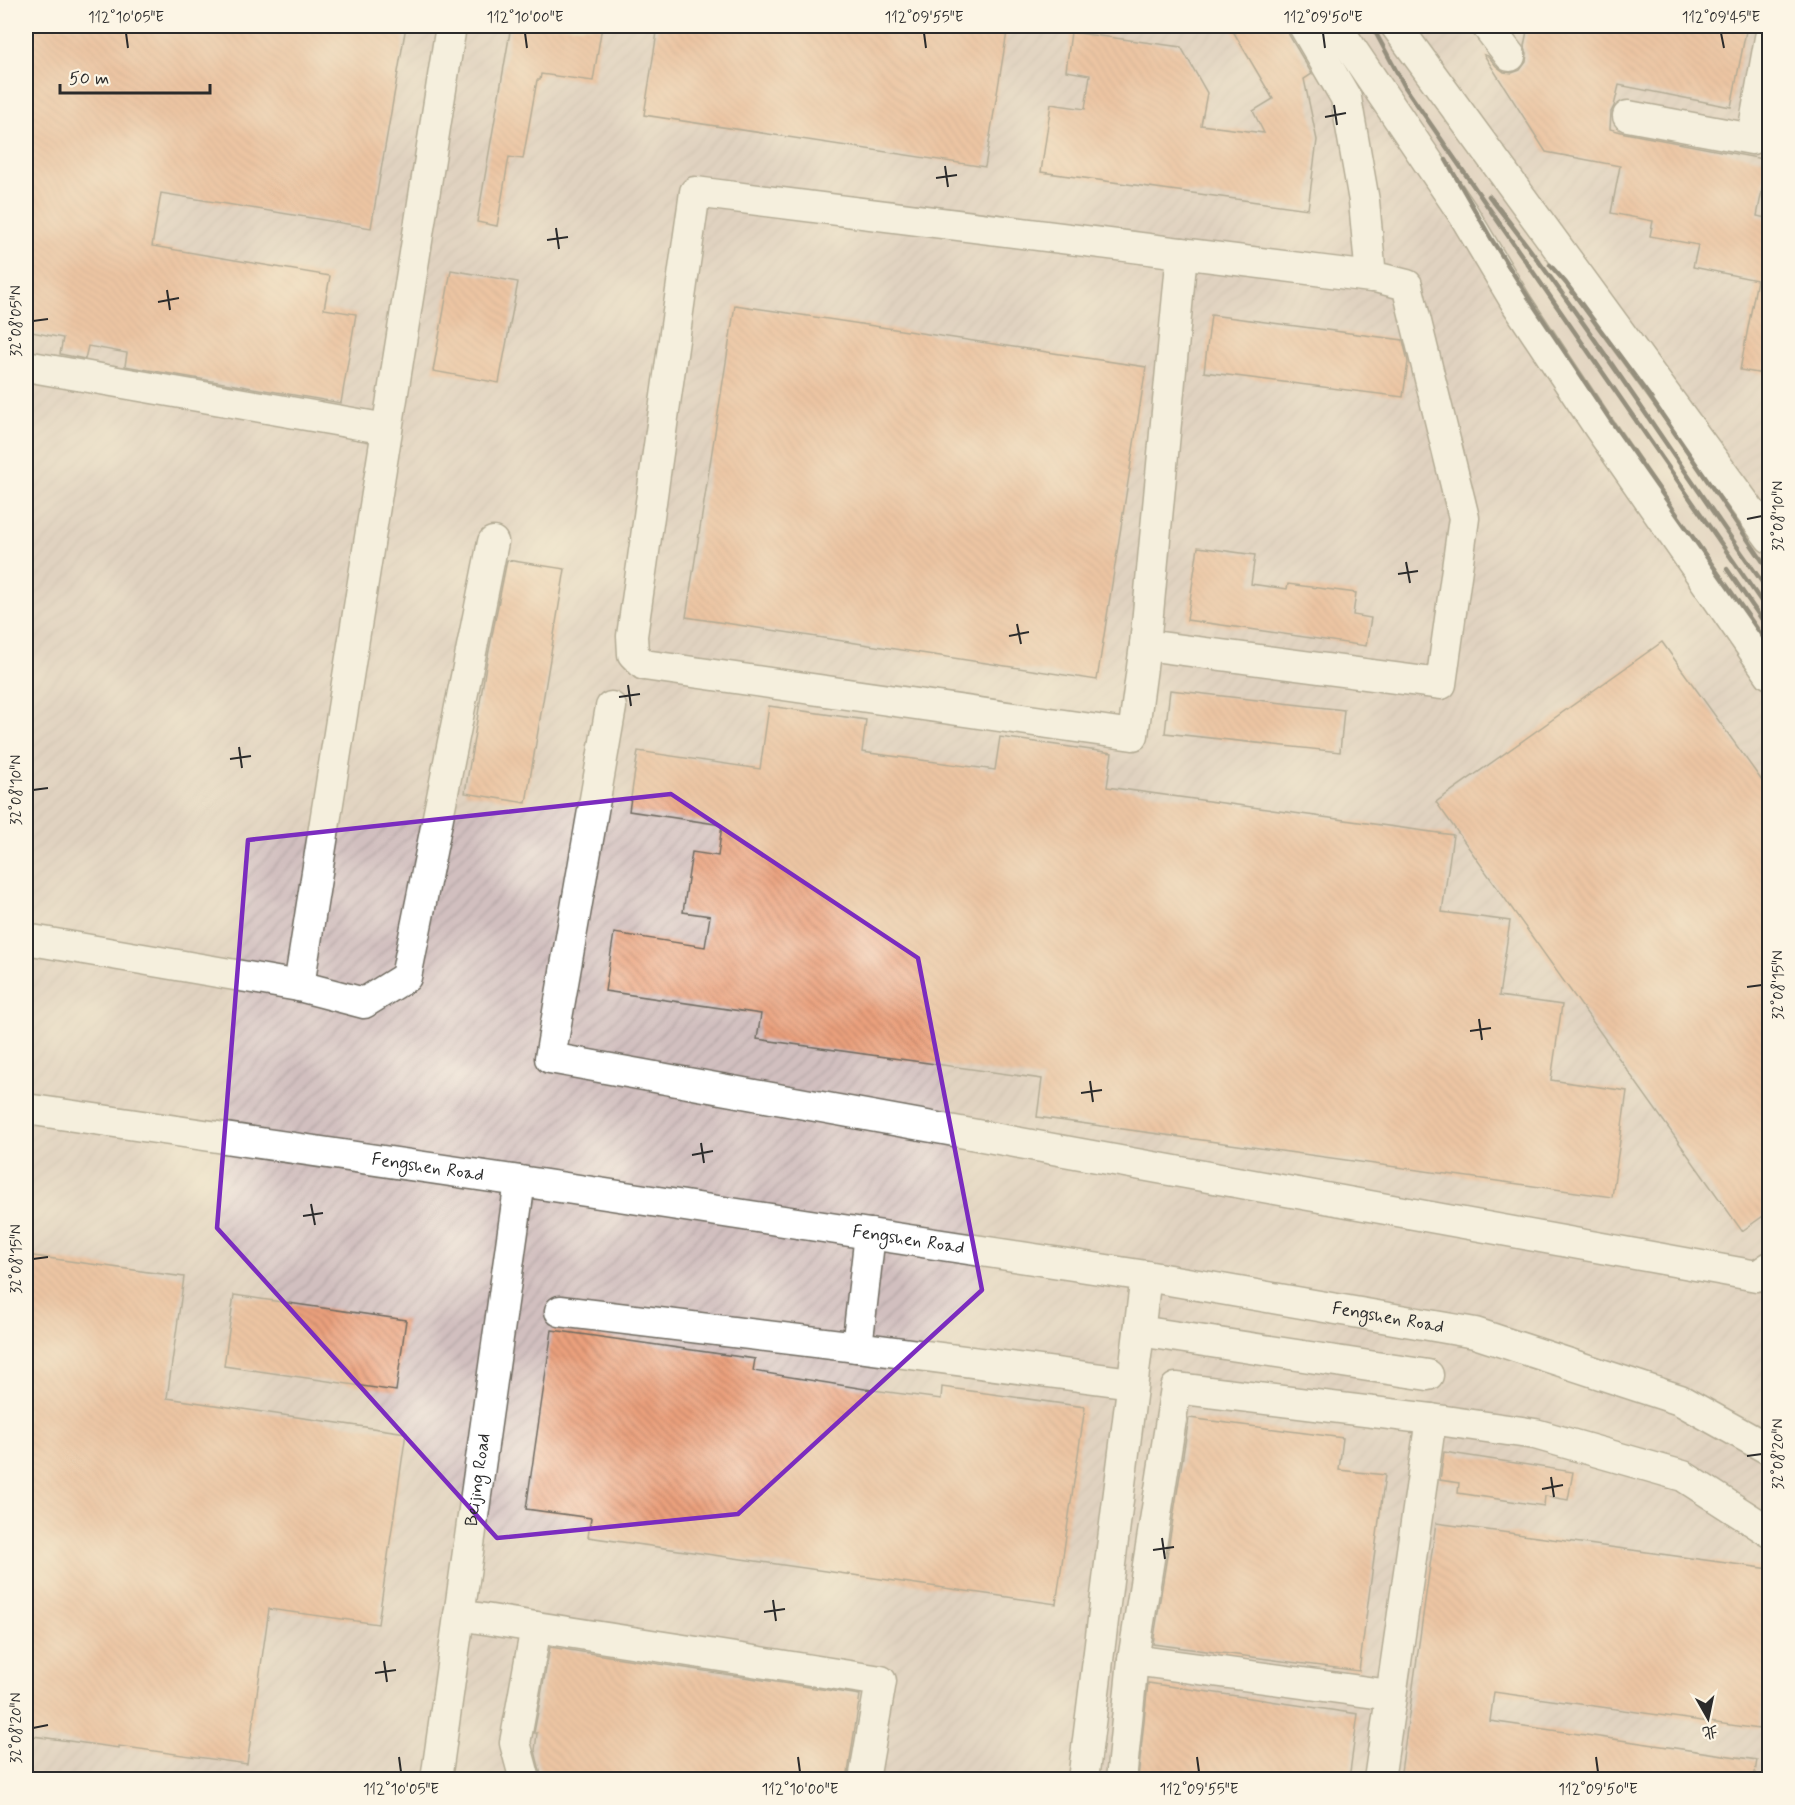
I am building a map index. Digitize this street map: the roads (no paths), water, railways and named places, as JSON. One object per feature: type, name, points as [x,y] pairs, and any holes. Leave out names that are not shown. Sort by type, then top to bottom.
[{"type":"street","points":[[299,986],[451,26]]},
{"type":"street","points":[[1304,26],[1346,98],[1364,201],[1371,276]]},
{"type":"street","points":[[1336,26],[1464,215],[1517,304],[1598,426],[1770,675]]},
{"type":"street","points":[[1396,26],[1770,538]]},
{"type":"street","points":[[1487,26],[1510,56]]},
{"type":"street","points":[[1628,116],[1752,139],[1770,38]]},
{"type":"street","points":[[1145,645],[1441,684],[1464,518],[1407,285],[1371,276],[695,192],[632,636],[633,654],[644,665],[1132,735],[1145,645],[1182,253]]},
{"type":"street","points":[[26,366],[387,429]]},
{"type":"street","points":[[26,939],[299,986],[364,1003],[406,977],[493,542]]},
{"type":"street","points":[[611,707],[550,1058],[1757,1276],[1770,1267]]},
{"type":"street","name":"Fengshen Road","points":[[26,1109],[1146,1276],[1475,1333],[1680,1400],[1770,1450]]},
{"type":"street","name":"Beijing Road","points":[[436,1779],[520,1181]]},
{"type":"street","points":[[857,1347],[870,1234]]},
{"type":"street","points":[[1083,1779],[1146,1276]]},
{"type":"street","points":[[560,1311],[1132,1383]]},
{"type":"street","points":[[1139,1331],[1428,1376]]},
{"type":"street","points":[[1121,1779],[1133,1660],[1176,1388],[1535,1434],[1683,1476],[1770,1533]]},
{"type":"street","points":[[1378,1779],[1431,1419]]},
{"type":"street","points":[[459,1615],[881,1681],[864,1779]]},
{"type":"street","points":[[525,1779],[515,1743],[536,1627]]},
{"type":"street","points":[[1133,1660],[1390,1695]]},
{"type":"railway","points":[[1372,26],[1405,87],[1770,614]]},
{"type":"railway","points":[[1446,160],[1492,240],[1532,303],[1611,421],[1770,647]]},
{"type":"railway","points":[[1489,196],[1562,293],[1770,593]]},
{"type":"railway","points":[[1550,265],[1566,283],[1648,394],[1770,572]]},
{"type":"railway","points":[[1727,569],[1770,631]]}]
